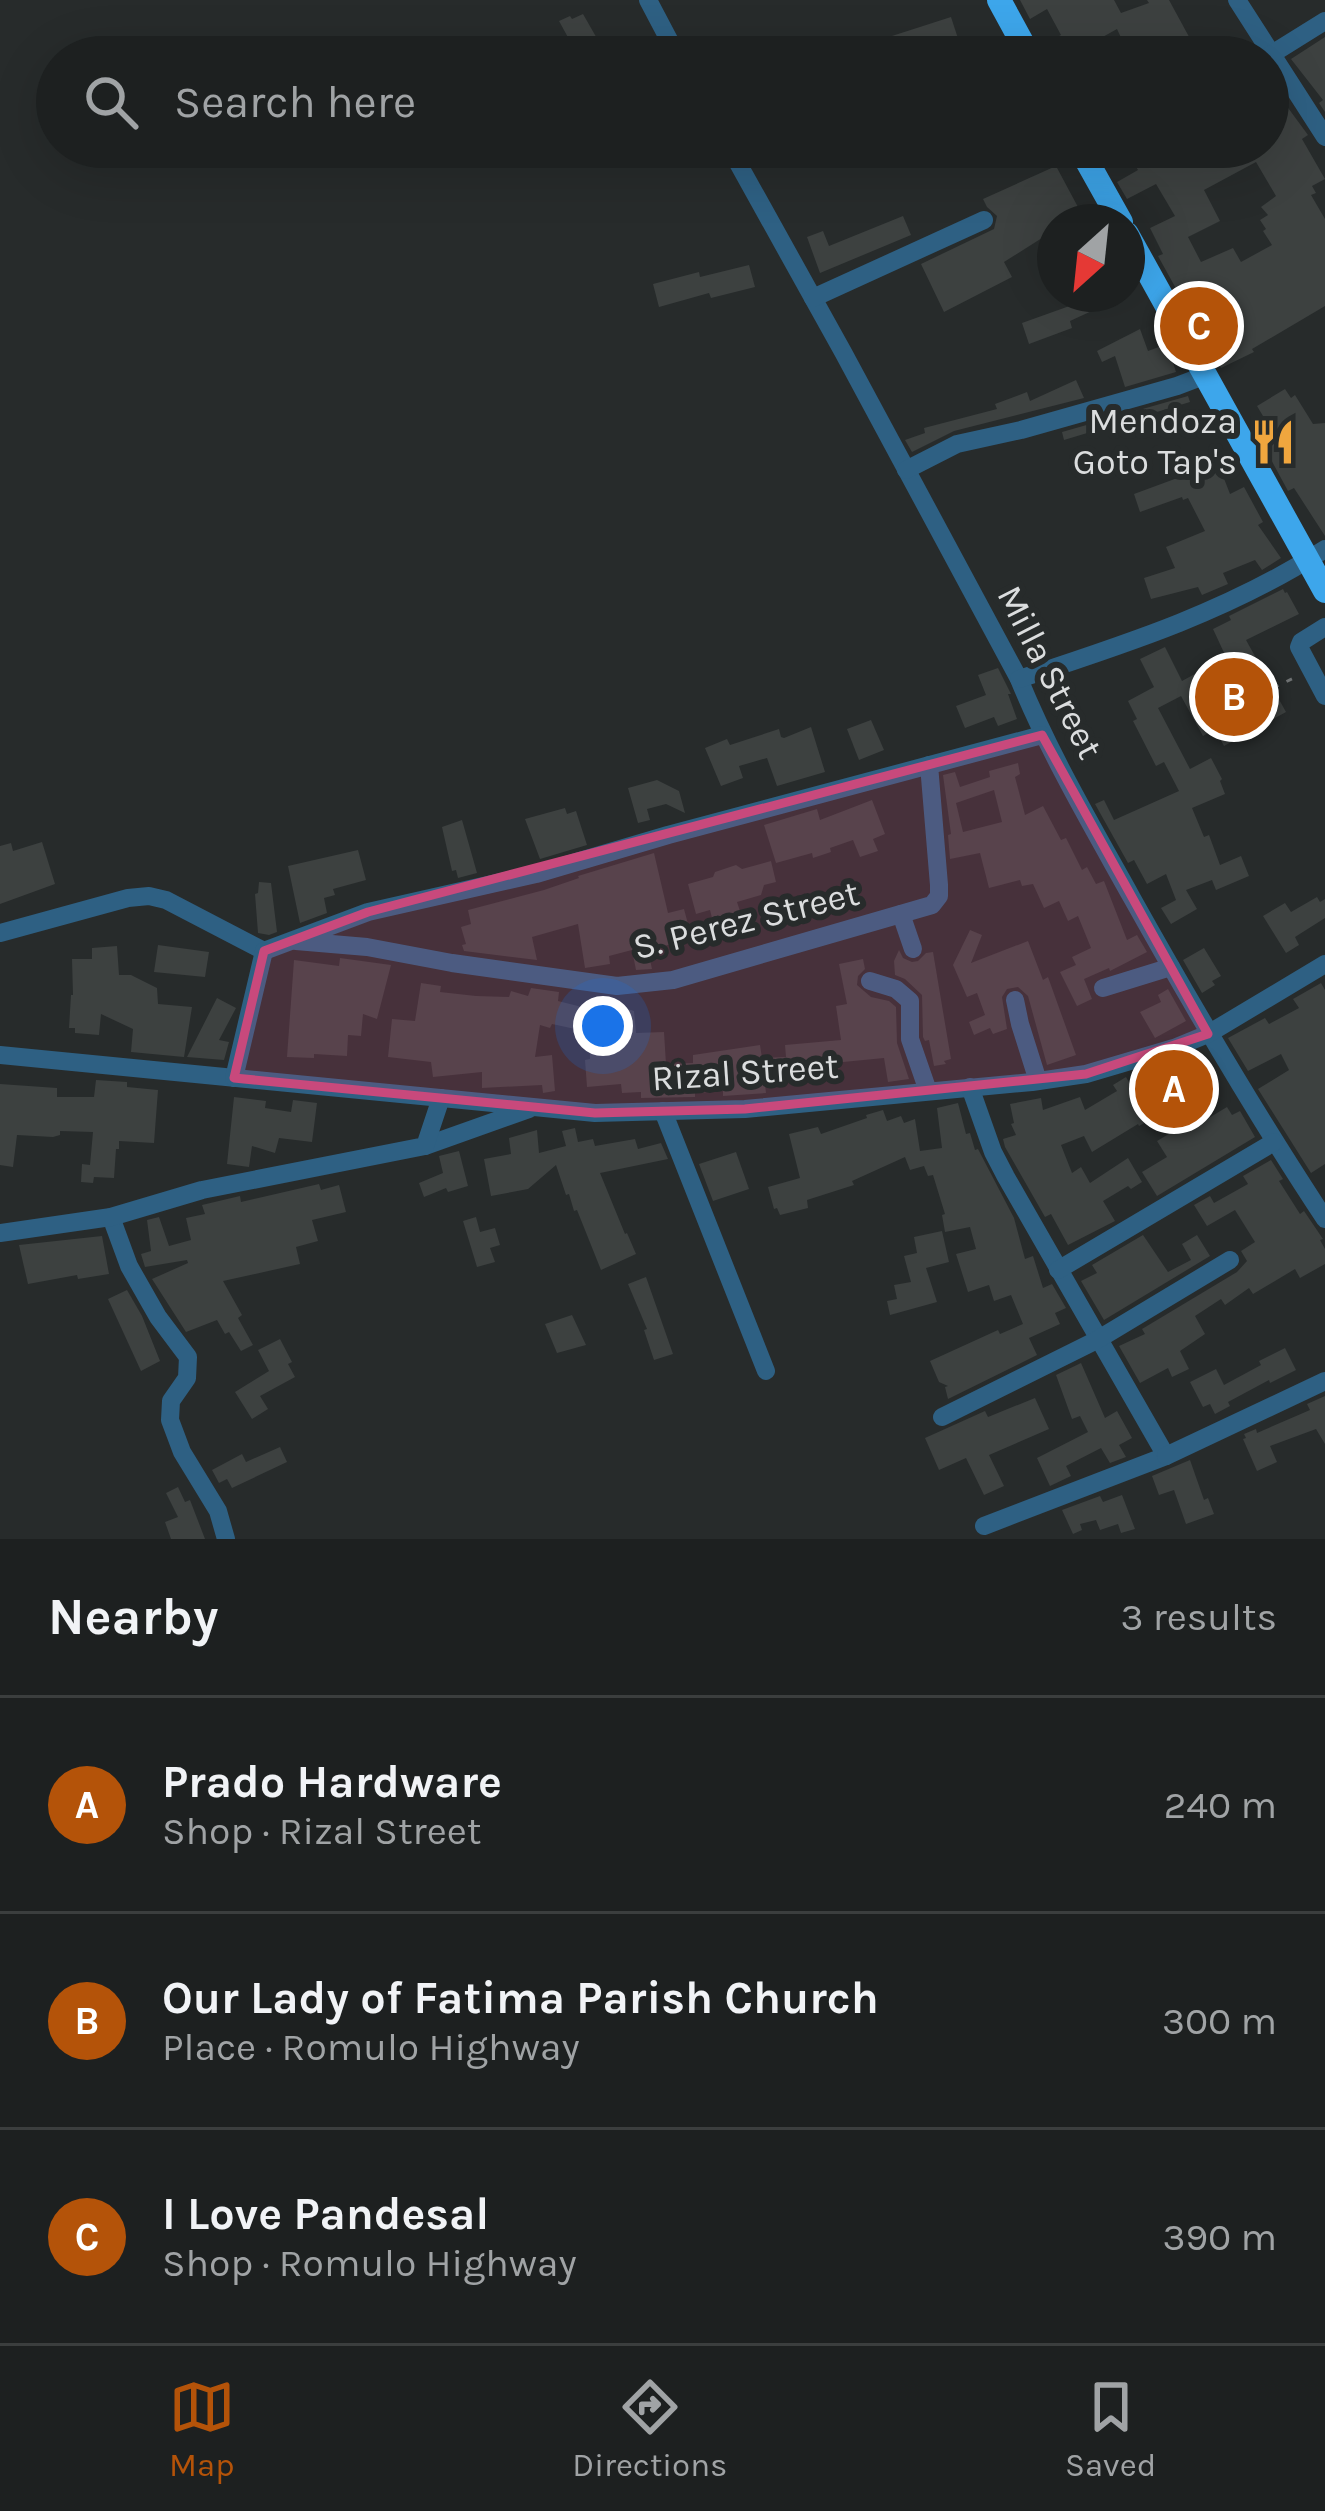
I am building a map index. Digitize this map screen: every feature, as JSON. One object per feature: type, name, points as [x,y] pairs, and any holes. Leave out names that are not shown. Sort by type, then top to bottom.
[{"type":"highway","points":[[999,0],[1019,36]]},
{"type":"highway","points":[[1091,168],[1110,204]]},
{"type":"highway","points":[[1145,265],[1206,375],[1317,554],[1325,591]]},
{"type":"street","points":[[648,0],[667,36]]},
{"type":"street","points":[[1237,0],[1258,36]]},
{"type":"street","points":[[1289,44],[1325,21]]},
{"type":"street","points":[[1289,84],[1325,137]]},
{"type":"street","name":"Milla Street","points":[[741,168],[1018,679],[1042,735],[1208,1034],[1325,1220]]},
{"type":"street","points":[[813,298],[984,220]]},
{"type":"street","points":[[906,470],[957,445],[1206,375]]},
{"type":"street","points":[[1018,679],[1214,610],[1317,554]]},
{"type":"street","points":[[1325,627],[1299,647],[1325,696]]},
{"type":"street","points":[[0,933],[149,896],[166,900],[264,951],[368,912],[536,874],[1042,735]]},
{"type":"street","name":"S. Perez Street","points":[[291,940],[368,947],[617,986],[673,980],[932,904],[939,896],[929,765]]},
{"type":"street","points":[[901,914],[913,950]]},
{"type":"street","points":[[234,1078],[264,951]]},
{"type":"street","name":"Rizal Street","points":[[0,1055],[595,1113],[745,1109],[1086,1074],[1208,1034],[1325,964]]},
{"type":"street","points":[[1103,988],[1171,967]]},
{"type":"street","points":[[870,982],[896,989],[910,1001],[910,1039],[928,1091]]},
{"type":"street","points":[[1015,1000],[1038,1081]]},
{"type":"street","points":[[970,1087],[993,1152],[1166,1456]]},
{"type":"street","points":[[425,1146],[441,1098]]},
{"type":"street","points":[[0,1233],[111,1217],[202,1190],[425,1146],[533,1107]]},
{"type":"street","points":[[663,1111],[766,1371]]},
{"type":"street","points":[[1058,1270],[1274,1142]]},
{"type":"street","points":[[111,1217],[129,1265],[188,1358],[187,1378],[171,1401],[170,1420],[182,1452],[218,1511],[226,1539]]},
{"type":"street","points":[[942,1417],[1097,1340],[1230,1260]]},
{"type":"street","points":[[984,1526],[1166,1456],[1325,1381]]},
{"type":"path","points":[[1273,688],[1309,670]]},
{"type":"highlighted area","points":[[1042,735],[1208,1034],[1086,1074],[745,1109],[595,1113],[234,1078],[264,951],[368,912]]},
{"type":"building","points":[[1020,0],[1114,0],[1121,13],[1149,3],[1147,0],[1169,0],[1189,36],[1120,36],[1117,29],[1104,36],[1059,36],[1047,9],[1030,19]]},
{"type":"building","points":[[583,14],[596,36],[567,36],[559,21]]},
{"type":"building","points":[[951,17],[957,36],[892,36]]},
{"type":"building","points":[[1325,37],[1325,112],[1319,103],[1323,100],[1291,59]]},
{"type":"building","points":[[1289,109],[1308,135],[1302,139],[1325,179],[1312,186],[1316,193],[1311,195],[1325,219],[1325,306],[1221,368],[1214,354],[1224,348],[1213,325],[1200,332],[1158,256],[1163,254],[1150,228],[1175,216],[1156,184],[1127,199],[1117,182],[1138,170],[1245,168],[1204,190],[1220,221],[1188,237],[1201,262],[1233,248],[1241,262],[1272,245],[1263,231],[1260,220],[1268,215],[1261,207],[1276,196],[1260,168],[1289,168]]},
{"type":"building","points":[[1052,168],[1057,168],[1076,204],[1037,204],[1037,241],[1004,262],[1012,277],[944,312],[921,264],[994,229],[997,216],[983,199]]},
{"type":"building","points":[[903,216],[911,235],[820,273],[807,237],[823,231],[829,246]]},
{"type":"building","points":[[749,265],[755,287],[659,307],[653,284]]},
{"type":"building","points":[[1053,312],[1090,312],[1070,321],[1072,328],[1029,344],[1022,323]]},
{"type":"building","points":[[1140,329],[1148,351],[1167,344],[1176,372],[1125,387],[1115,356],[1102,362],[1097,351]]},
{"type":"building","points":[[1076,380],[1084,398],[954,431],[912,452],[905,440],[925,433],[924,428],[997,409],[995,404],[1027,392],[1030,401]]},
{"type":"building","points":[[1285,389],[1291,398],[1295,395],[1313,424],[1325,423],[1325,536],[1294,488],[1288,491],[1256,432],[1269,426],[1257,406]]},
{"type":"building","points":[[1188,396],[1190,402],[1064,440],[1062,432]]},
{"type":"building","points":[[1218,463],[1230,494],[1244,487],[1263,522],[1258,525],[1281,558],[1262,570],[1255,560],[1223,573],[1228,584],[1202,595],[1198,587],[1151,599],[1144,578],[1175,568],[1166,547],[1205,531],[1188,498],[1140,512],[1134,494]]},
{"type":"building","points":[[1283,589],[1299,614],[1246,640],[1286,712],[1224,746],[1215,729],[1203,736],[1181,696],[1158,708],[1190,769],[1211,758],[1225,794],[1192,808],[1220,865],[1241,856],[1249,876],[1216,890],[1212,880],[1186,890],[1197,909],[1171,924],[1161,908],[1176,900],[1166,874],[1147,884],[1134,860],[1128,863],[1095,804],[1104,800],[1114,820],[1179,791],[1164,762],[1156,766],[1133,721],[1137,719],[1128,701],[1154,687],[1140,659],[1165,647],[1182,681],[1226,657],[1213,629]]},
{"type":"building","points":[[998,668],[1017,719],[998,726],[994,717],[965,728],[956,706],[986,695],[978,675]]},
{"type":"building","points":[[871,720],[884,750],[859,760],[847,729]]},
{"type":"building","points":[[811,727],[825,772],[777,786],[767,758],[739,766],[743,778],[721,786],[705,748],[779,729],[784,738]]},
{"type":"building","points":[[1018,763],[1020,774],[1015,777],[1025,815],[1043,806],[1082,870],[1087,867],[1096,884],[1104,881],[1127,940],[1137,935],[1147,952],[1084,979],[1092,999],[1077,1006],[1060,972],[1076,965],[1072,957],[1091,948],[1078,916],[1068,921],[1059,901],[1044,908],[1033,884],[1022,886],[1020,880],[989,888],[980,853],[950,859],[943,775],[955,772],[960,787],[990,777],[989,771]],"holes":[[[994,790],[1002,822],[963,832],[956,803]]]},
{"type":"building","points":[[657,780],[679,791],[685,813],[666,804],[647,809],[650,820],[638,823],[628,788]]},
{"type":"building","points":[[872,800],[885,834],[873,839],[878,851],[860,857],[853,840],[813,858],[812,853],[776,863],[764,825],[817,809],[820,820]]},
{"type":"building","points":[[565,808],[567,814],[576,811],[587,845],[540,859],[525,819]]},
{"type":"building","points":[[462,820],[477,873],[458,878],[456,870],[452,871],[442,827]]},
{"type":"building","points":[[42,842],[55,884],[0,904],[0,846],[11,843],[13,851]]},
{"type":"building","points":[[358,850],[366,880],[333,889],[335,895],[324,898],[327,913],[300,923],[288,866]]},
{"type":"building","points":[[654,853],[668,913],[684,909],[692,939],[648,950],[652,969],[636,970],[632,950],[609,956],[610,964],[585,968],[578,924],[532,937],[537,960],[464,951],[461,927],[471,924],[468,910]]},
{"type":"building","points":[[771,861],[776,882],[764,885],[761,895],[737,902],[742,917],[714,926],[710,910],[696,914],[688,884],[736,865],[742,869]]},
{"type":"building","points":[[259,882],[271,883],[277,932],[269,935],[258,933],[255,894]]},
{"type":"building","points":[[1317,897],[1320,902],[1325,899],[1325,918],[1295,937],[1299,945],[1286,953],[1263,916],[1285,903],[1291,912]]},
{"type":"building","points":[[970,930],[982,935],[971,963],[1028,941],[1043,980],[1048,977],[1076,1055],[1047,1065],[1028,996],[1018,987],[1007,989],[1002,997],[1007,1029],[993,1034],[990,1028],[974,1035],[969,1022],[985,1015],[977,993],[967,997],[953,965]]},
{"type":"building","points":[[158,945],[209,952],[205,977],[154,972]]},
{"type":"building","points":[[117,946],[119,975],[131,975],[157,988],[158,1004],[192,1007],[184,1057],[131,1052],[133,1029],[101,1014],[99,1035],[69,1028],[72,959],[92,959],[92,948]]},
{"type":"building","points":[[1204,948],[1221,976],[1202,993],[1183,960]]},
{"type":"building","points":[[899,950],[912,962],[933,952],[951,1059],[946,1064],[934,1066],[929,1040],[923,1037],[922,995],[895,975]]},
{"type":"building","points":[[340,958],[391,965],[377,1019],[363,1014],[361,1036],[348,1035],[347,1056],[287,1057],[294,960],[339,966]]},
{"type":"building","points":[[863,959],[865,969],[857,985],[896,1007],[897,1043],[909,1079],[888,1082],[884,1058],[833,1063],[834,1079],[765,1084],[766,1093],[723,1096],[723,1091],[641,1098],[641,1092],[622,1093],[621,1084],[587,1087],[589,1032],[552,1024],[550,1028],[540,1025],[535,1057],[552,1055],[555,1091],[543,1093],[542,1085],[482,1088],[482,1072],[433,1077],[431,1062],[388,1057],[392,1019],[415,1021],[421,983],[441,986],[440,992],[476,996],[509,997],[511,991],[528,996],[531,988],[559,992],[558,1001],[594,1010],[594,1005],[622,1007],[634,1011],[636,1033],[664,1032],[666,1064],[693,1063],[693,1055],[760,1045],[762,1058],[786,1057],[785,1045],[841,1040],[836,1006],[847,1004],[839,964]]},
{"type":"building","points":[[1321,983],[1325,990],[1325,1164],[1311,1173],[1258,1089],[1289,1070],[1281,1054],[1248,1071],[1228,1038],[1265,1018],[1269,1024],[1299,1008],[1293,999]]},
{"type":"building","points":[[1168,989],[1186,1021],[1155,1038],[1140,1012],[1161,1002],[1158,995]]},
{"type":"building","points":[[217,998],[236,1008],[219,1040],[229,1042],[224,1060],[187,1057]]},
{"type":"building","points":[[1175,1062],[1186,1084],[1199,1078],[1206,1092],[1184,1103],[1197,1125],[1227,1107],[1232,1115],[1240,1111],[1255,1137],[1157,1196],[1142,1172],[1167,1157],[1157,1141],[1179,1128],[1168,1110],[1092,1152],[1084,1136],[1061,1145],[1072,1173],[1081,1167],[1090,1183],[1128,1158],[1142,1182],[1103,1201],[1115,1221],[1068,1245],[1051,1214],[1045,1217],[1005,1147],[1003,1139],[1016,1135],[1010,1104],[1041,1098],[1043,1110],[1080,1097],[1085,1110],[1117,1091],[1113,1085],[1126,1077],[1130,1084]]},
{"type":"building","points":[[96,1080],[158,1090],[154,1143],[119,1141],[114,1178],[94,1177],[93,1183],[81,1182],[82,1164],[90,1165],[93,1132],[17,1135],[13,1167],[0,1165],[0,1084],[57,1088],[57,1097],[94,1097]]},
{"type":"building","points":[[234,1097],[266,1101],[265,1108],[291,1112],[293,1100],[317,1103],[312,1142],[279,1138],[275,1153],[252,1146],[249,1167],[227,1164]]},
{"type":"building","points":[[958,1103],[966,1134],[970,1133],[1014,1218],[1025,1259],[1033,1256],[1043,1288],[1052,1284],[1066,1308],[1055,1313],[1060,1324],[1029,1338],[1037,1355],[948,1399],[948,1386],[939,1382],[930,1361],[998,1330],[1000,1334],[1023,1324],[1011,1295],[994,1301],[989,1285],[968,1292],[956,1254],[976,1249],[970,1227],[945,1232],[945,1214],[933,1175],[928,1176],[924,1166],[910,1170],[905,1157],[852,1181],[854,1185],[807,1200],[808,1208],[780,1215],[768,1187],[800,1178],[789,1134],[818,1127],[821,1134],[883,1110],[887,1121],[901,1116],[904,1123],[915,1119],[920,1151],[942,1148],[937,1108]]},
{"type":"building","points":[[575,1128],[578,1142],[593,1139],[595,1146],[635,1139],[638,1149],[661,1143],[668,1159],[600,1173],[636,1254],[601,1270],[556,1165],[528,1189],[491,1196],[484,1159],[511,1154],[509,1138],[537,1130],[539,1153],[566,1146],[562,1131]]},
{"type":"building","points":[[459,1151],[468,1186],[424,1197],[419,1183],[443,1173],[439,1156]]},
{"type":"building","points":[[736,1152],[749,1189],[713,1201],[699,1164]]},
{"type":"building","points":[[1271,1160],[1300,1214],[1304,1211],[1323,1239],[1325,1264],[1300,1278],[1295,1269],[1253,1294],[1249,1288],[1225,1305],[1221,1299],[1195,1316],[1205,1334],[1180,1351],[1189,1369],[1172,1377],[1168,1368],[1140,1383],[1119,1346],[1145,1334],[1142,1329],[1237,1272],[1247,1261],[1241,1251],[1255,1242],[1235,1210],[1207,1226],[1194,1205],[1210,1196],[1214,1203],[1248,1184],[1243,1176]]},
{"type":"building","points":[[319,1184],[321,1190],[339,1185],[346,1212],[312,1220],[318,1241],[296,1247],[300,1264],[223,1281],[253,1345],[241,1351],[217,1320],[186,1332],[152,1279],[187,1260],[145,1267],[141,1254],[151,1251],[147,1220],[159,1217],[169,1246],[191,1240],[186,1218],[205,1214],[202,1205],[240,1196],[241,1202]]},
{"type":"building","points":[[476,1217],[480,1232],[495,1228],[500,1245],[490,1248],[495,1262],[477,1267],[463,1221]]},
{"type":"building","points":[[942,1231],[949,1262],[926,1268],[937,1302],[890,1315],[887,1301],[897,1299],[894,1285],[911,1282],[904,1256],[917,1253],[914,1237]]},
{"type":"building","points":[[1143,1235],[1168,1272],[1191,1260],[1182,1244],[1197,1235],[1210,1256],[1104,1320],[1081,1281],[1097,1273],[1092,1265]]},
{"type":"building","points":[[102,1236],[109,1274],[28,1284],[19,1245]]},
{"type":"building","points":[[646,1277],[673,1354],[654,1360],[628,1284]]},
{"type":"building","points":[[127,1290],[160,1361],[141,1371],[108,1299]]},
{"type":"building","points":[[572,1315],[586,1345],[557,1353],[545,1324]]},
{"type":"building","points":[[280,1339],[295,1377],[260,1396],[268,1409],[252,1419],[235,1392],[269,1371],[258,1350]]},
{"type":"building","points":[[1285,1348],[1296,1370],[1228,1402],[1230,1406],[1215,1414],[1210,1404],[1203,1407],[1190,1382],[1216,1369],[1224,1385]]},
{"type":"building","points":[[1081,1363],[1105,1418],[1117,1411],[1132,1438],[1119,1445],[1126,1457],[1110,1463],[1101,1448],[1066,1466],[1071,1476],[1050,1486],[1037,1458],[1088,1432],[1080,1416],[1072,1419],[1056,1375]]},
{"type":"building","points":[[1325,1396],[1325,1444],[1316,1429],[1270,1446],[1277,1462],[1257,1471],[1244,1434],[1310,1410],[1307,1404]]},
{"type":"building","points":[[1035,1398],[1049,1429],[989,1455],[1004,1486],[984,1495],[966,1458],[939,1470],[925,1438],[985,1411],[988,1417]]},
{"type":"building","points":[[280,1447],[287,1462],[232,1488],[227,1479],[219,1483],[212,1470],[242,1454],[246,1462]]},
{"type":"building","points":[[1190,1460],[1214,1514],[1186,1524],[1174,1490],[1159,1495],[1152,1476]]},
{"type":"building","points":[[178,1487],[185,1502],[190,1500],[205,1539],[171,1539],[165,1522],[178,1517],[166,1493]]},
{"type":"building","points":[[1122,1495],[1135,1529],[1121,1533],[1118,1524],[1100,1530],[1096,1520],[1080,1524],[1082,1530],[1073,1534],[1062,1510],[1100,1496],[1103,1502]]},
{"type":"place","name":"I Love Pandesal","points":[[1199,326]]},
{"type":"place","name":"Mendoza Goto Tap's","points":[[1273,442]]},
{"type":"place","name":"Our Lady of Fatima Parish Church","points":[[1234,697]]},
{"type":"place","name":"Prado Hardware","points":[[1174,1089]]}]
